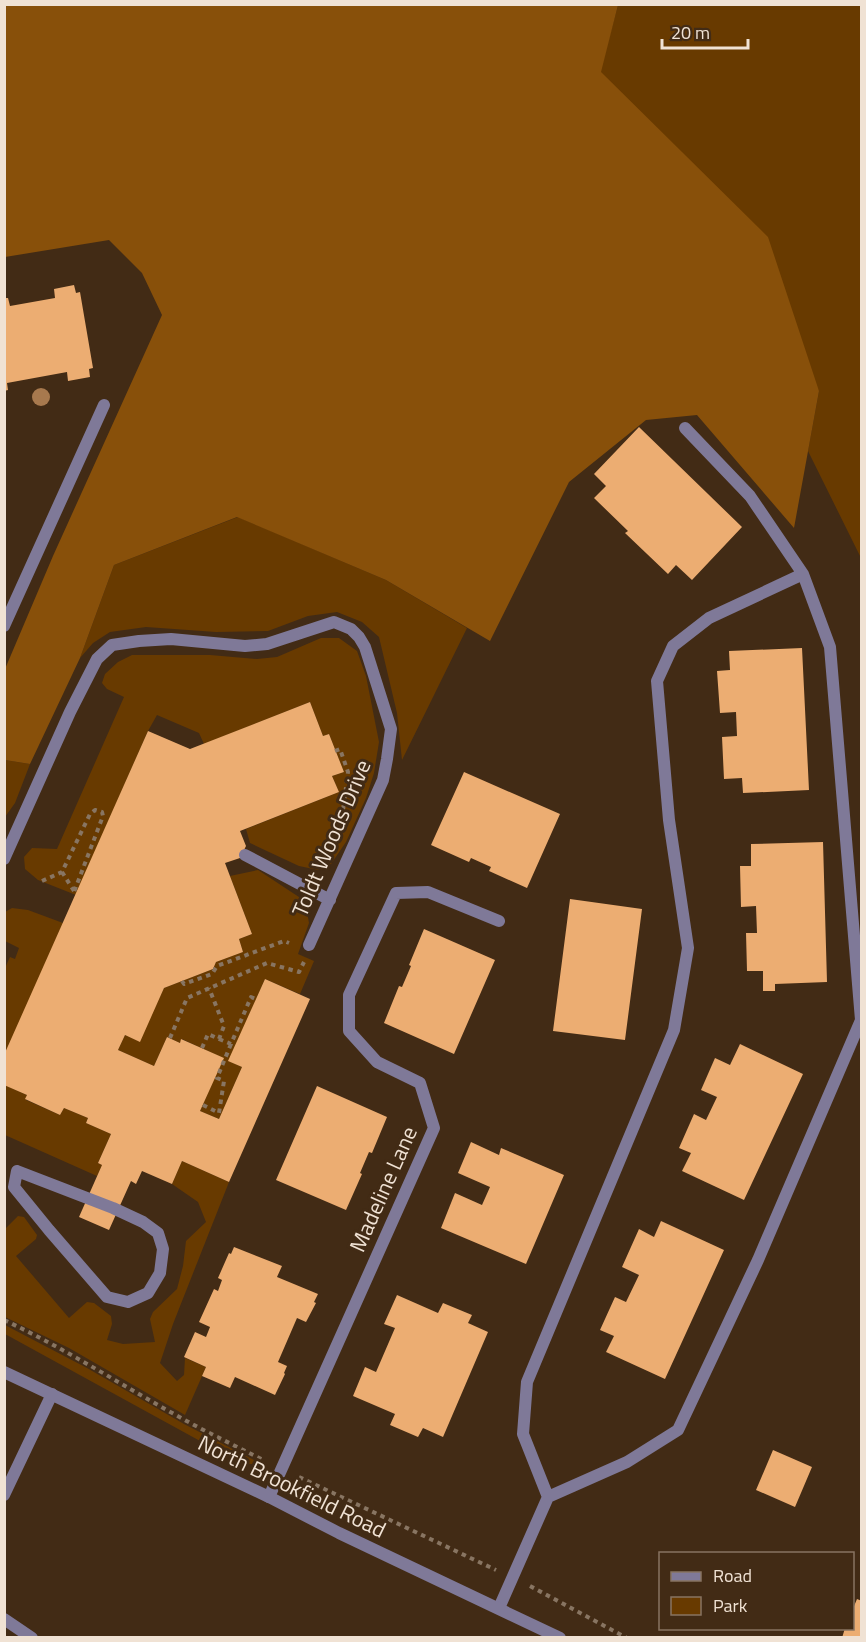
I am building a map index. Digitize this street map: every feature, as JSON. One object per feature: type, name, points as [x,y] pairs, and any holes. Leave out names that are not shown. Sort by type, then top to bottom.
[{"type":"street","points":[[4,626],[104,405]]},
{"type":"street","points":[[499,1608],[548,1497],[627,1462],[678,1430],[758,1260],[861,1020],[830,647],[802,574],[750,496],[684,428]]},
{"type":"street","points":[[548,1497],[523,1434],[527,1382],[674,1029],[688,948],[669,820],[657,681],[673,646],[709,618],[802,574]]},
{"type":"street","name":"Toldt Woods Drive","points":[[4,859],[70,712],[97,659],[112,645],[139,640],[171,639],[244,646],[267,644],[334,622],[351,628],[365,647],[391,729],[382,780],[309,945]]},
{"type":"street","points":[[245,855],[330,900]]},
{"type":"street","name":"Madeline Lane","points":[[269,1497],[434,1128],[420,1083],[377,1062],[349,1031],[349,995],[396,893],[428,892],[499,921]]},
{"type":"street","points":[[4,1166],[18,1171],[113,1208],[143,1222],[158,1233],[163,1249],[160,1274],[147,1293],[128,1302],[107,1297],[14,1187],[18,1171]]},
{"type":"street","name":"North Brookfield Road","points":[[4,1372],[560,1638]]},
{"type":"street","points":[[4,1495],[52,1394]]},
{"type":"street","points":[[4,1619],[32,1638]]},
{"type":"path","points":[[335,751],[340,749],[348,772],[341,824]]},
{"type":"path","points":[[42,881],[62,872],[90,814],[95,810],[102,812],[103,816],[75,892],[62,872]]},
{"type":"path","points":[[182,981],[184,984],[212,974],[217,966],[284,941],[291,944]]},
{"type":"path","points":[[170,1038],[187,998],[267,963],[299,972],[306,959]]},
{"type":"path","points":[[209,988],[224,1026],[219,1039]]},
{"type":"path","points":[[202,1105],[219,1113],[224,1081],[217,1078],[251,997],[256,999]]},
{"type":"path","points":[[202,1048],[208,1034],[231,1044]]},
{"type":"path","points":[[4,1320],[46,1341],[184,1420],[550,1596],[627,1638]]},
{"type":"green space","points":[[618,5],[861,5],[861,558],[808,451],[819,391],[600,72]]},
{"type":"green space","points":[[238,517],[386,580],[467,628],[402,760],[397,713],[379,637],[362,622],[337,612],[308,616],[268,631],[216,632],[146,627],[110,632],[93,643],[80,658],[114,565]]},
{"type":"green space","points":[[321,638],[339,638],[357,651],[366,676],[379,742],[374,773],[366,798],[346,842],[331,864],[318,870],[299,866],[250,843],[246,829],[339,792],[332,776],[344,772],[329,734],[323,736],[310,702],[204,744],[199,733],[157,715],[76,895],[38,880],[25,869],[24,857],[32,848],[57,849],[124,697],[107,689],[102,683],[105,674],[118,662],[132,655],[210,655],[257,659],[277,657]]},
{"type":"green space","points":[[5,760],[30,764],[15,803],[5,817]]},
{"type":"green space","points":[[258,870],[305,901],[309,923],[298,954],[314,961],[300,994],[265,979],[229,1061],[242,1067],[219,1119],[200,1111],[223,1058],[182,1039],[180,1043],[167,1037],[154,1066],[118,1050],[125,1035],[139,1041],[164,988],[213,969],[216,962],[243,952],[239,939],[252,934],[230,876]]},
{"type":"green space","points":[[12,908],[28,910],[63,923],[5,1055],[5,968],[10,957],[15,959],[19,948],[5,941],[5,912]]},
{"type":"green space","points":[[5,1085],[27,1095],[26,1100],[60,1115],[64,1108],[88,1118],[86,1123],[111,1134],[98,1163],[102,1165],[97,1176],[5,1135]]},
{"type":"green space","points":[[182,1161],[229,1182],[160,1363],[177,1381],[184,1375],[185,1358],[206,1367],[185,1415],[69,1348],[5,1317],[5,1229],[18,1216],[24,1217],[37,1235],[36,1239],[16,1256],[69,1318],[87,1302],[94,1303],[111,1316],[112,1324],[107,1340],[123,1344],[155,1342],[150,1319],[153,1312],[177,1289],[186,1241],[206,1222],[198,1202],[172,1184]]},
{"type":"green space","points":[[5,1325],[256,1461],[255,1464],[242,1464],[5,1334]]},
{"type":"shaded area","points":[[5,4],[618,5],[601,72],[768,237],[819,391],[794,528],[697,415],[646,420],[569,482],[490,641],[386,580],[237,517],[114,565],[80,658],[30,764],[5,760],[5,669],[53,556],[162,315],[142,273],[109,240],[5,257]]},
{"type":"building","points":[[74,285],[76,293],[80,292],[93,368],[89,369],[90,377],[68,381],[67,372],[7,383],[8,390],[4,391],[4,298],[8,298],[10,306],[55,298],[54,289]]},
{"type":"building","points":[[639,427],[742,527],[692,580],[676,565],[668,574],[625,533],[628,531],[594,498],[606,486],[594,474]]},
{"type":"building","points":[[802,648],[809,790],[743,793],[742,778],[724,779],[722,737],[737,736],[736,712],[720,713],[717,671],[730,670],[729,651]]},
{"type":"building","points":[[310,702],[323,736],[329,734],[344,772],[332,776],[339,792],[240,831],[246,846],[240,858],[225,863],[252,934],[239,939],[243,952],[216,962],[213,969],[164,988],[140,1042],[125,1035],[118,1050],[154,1066],[167,1037],[180,1043],[181,1039],[224,1058],[200,1111],[219,1119],[242,1067],[228,1061],[265,979],[310,999],[229,1182],[182,1161],[172,1184],[142,1171],[136,1184],[131,1181],[109,1230],[79,1217],[102,1165],[98,1163],[111,1134],[86,1123],[88,1118],[64,1108],[60,1115],[25,1099],[27,1095],[4,1085],[4,1055],[148,731],[190,749]]},
{"type":"building","points":[[464,772],[560,814],[527,888],[489,871],[491,867],[471,858],[469,862],[431,845]]},
{"type":"building","points":[[823,842],[827,982],[775,984],[775,991],[763,991],[763,971],[747,971],[746,933],[757,933],[756,906],[741,907],[740,866],[751,866],[751,844]]},
{"type":"building","points":[[570,899],[642,909],[625,1040],[553,1031]]},
{"type":"building","points":[[424,929],[495,960],[454,1054],[384,1023],[399,986],[402,987],[411,966],[409,965]]},
{"type":"building","points":[[740,1044],[803,1074],[744,1200],[682,1171],[691,1153],[679,1148],[694,1114],[706,1120],[717,1097],[701,1090],[715,1058],[730,1065]]},
{"type":"building","points":[[317,1086],[387,1117],[372,1153],[369,1152],[346,1210],[276,1180]]},
{"type":"building","points":[[471,1142],[499,1155],[501,1148],[564,1175],[526,1264],[441,1228],[455,1193],[482,1205],[490,1187],[458,1173]]},
{"type":"building","points":[[661,1221],[724,1250],[665,1379],[606,1352],[614,1336],[600,1330],[615,1297],[626,1302],[639,1275],[622,1267],[639,1229],[654,1237]]},
{"type":"building","points":[[234,1247],[282,1266],[277,1277],[318,1294],[306,1322],[297,1318],[278,1362],[287,1366],[275,1395],[235,1377],[230,1388],[202,1376],[206,1367],[184,1357],[195,1332],[206,1337],[210,1327],[199,1322],[214,1289],[218,1291],[222,1280],[218,1278]]},
{"type":"building","points":[[397,1295],[438,1313],[443,1303],[472,1315],[468,1323],[488,1332],[443,1437],[423,1428],[418,1437],[390,1425],[395,1414],[353,1396],[365,1367],[376,1372],[395,1328],[384,1324]]},
{"type":"building","points":[[773,1450],[812,1467],[795,1507],[756,1490]]},
{"type":"building","points":[[857,1599],[862,1601],[862,1638],[842,1638],[844,1630],[854,1630],[854,1606]]}]
